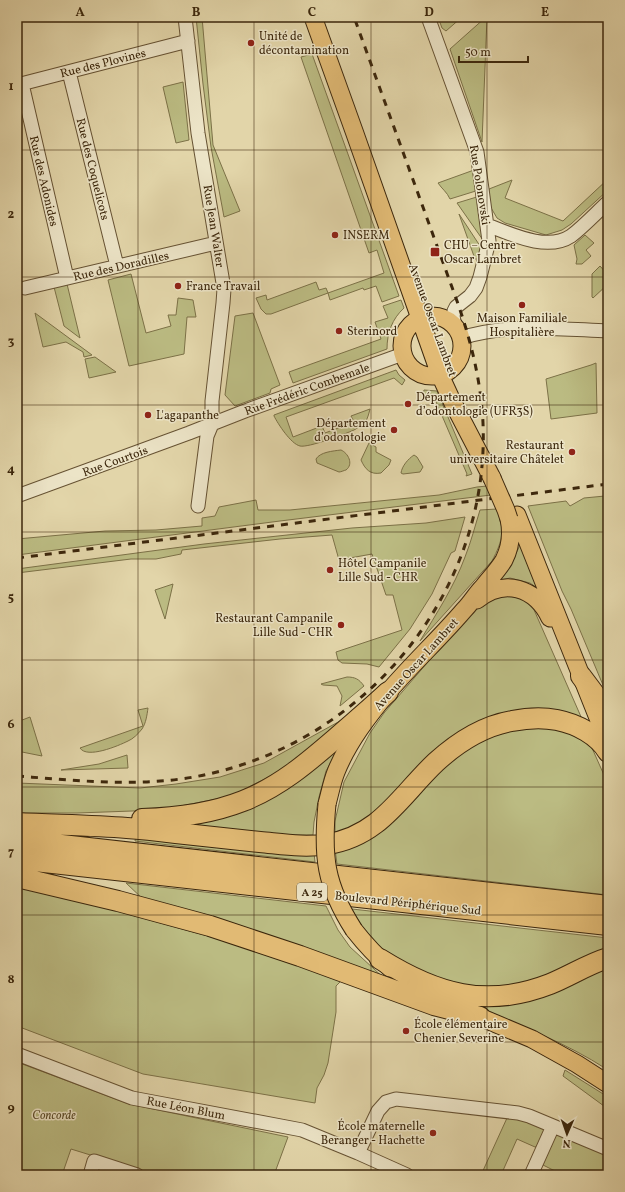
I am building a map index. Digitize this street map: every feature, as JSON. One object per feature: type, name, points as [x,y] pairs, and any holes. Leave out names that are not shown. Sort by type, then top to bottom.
[{"type":"highway","points":[[581,676],[599,700],[608,722]]},
{"type":"highway","points":[[17,822],[109,821],[167,818],[201,813],[230,806],[256,795],[281,782],[294,773],[388,692]]},
{"type":"highway","points":[[17,822],[128,828],[291,845],[326,844],[351,838],[371,827],[388,813],[436,762],[475,734],[501,723],[535,718],[562,721],[595,736],[608,752]]},
{"type":"highway","name":"A 25","points":[[17,840],[608,906]]},
{"type":"highway","name":"Boulevard Périphérique Sud","points":[[17,859],[608,925]]},
{"type":"highway","points":[[17,877],[210,926],[300,956],[434,1005],[480,1017]]},
{"type":"highway","points":[[380,959],[408,975],[437,988],[450,992],[479,996],[508,995],[535,989],[569,976],[589,965],[608,958]]},
{"type":"main road","name":"Avenue Oscar Lambret","points":[[312,17],[426,317]]},
{"type":"main road","name":"Avenue Oscar Lambret","points":[[323,17],[446,373],[452,401],[496,476],[506,510],[513,517],[608,743]]},
{"type":"main road","points":[[426,317],[446,319],[458,332],[463,348],[461,356],[458,362],[446,373],[432,376],[419,374],[409,366],[403,354],[402,341],[405,333],[413,323],[426,317]]},
{"type":"main road","name":"Avenue Oscar Lambret","points":[[513,517],[509,548],[498,570],[464,610],[404,673],[388,692],[348,748],[336,771],[327,804],[325,839],[327,867],[331,885],[337,900],[354,930],[380,959],[401,976],[425,992],[445,1002],[532,1039],[577,1064],[608,1084]]},
{"type":"main road","name":"Avenue Oscar Lambret","points":[[464,610],[494,589],[519,589],[530,593],[543,605],[554,625],[566,640]]},
{"type":"street","name":"Rue Jean Walter","points":[[185,17],[198,133],[223,282],[224,296],[212,401],[212,424],[207,436],[198,506]]},
{"type":"street","name":"Rue Polonovski","points":[[428,17],[477,152],[489,241],[480,277],[474,291],[455,310],[453,316],[458,332]]},
{"type":"street","name":"Rue des Plovines","points":[[20,84],[188,41]]},
{"type":"street","name":"Rue des Coquelicots","points":[[69,72],[117,266]]},
{"type":"street","name":"Rue des Adonides","points":[[20,84],[67,278]]},
{"type":"street","points":[[487,225],[542,243],[556,242],[571,236],[608,202]]},
{"type":"street","name":"Rue des Doradilles","points":[[25,288],[216,243]]},
{"type":"street","points":[[458,332],[478,333],[502,329],[528,328],[608,331]]},
{"type":"street","name":"Rue Frédéric Combemale","points":[[212,424],[403,354]]},
{"type":"street","name":"Rue Courtois","points":[[17,496],[212,424]]},
{"type":"street","name":"Rue Léon Blum","points":[[17,1054],[132,1098],[302,1130],[406,1175]]},
{"type":"street","points":[[358,1153],[378,1111],[386,1102],[396,1099],[518,1113],[529,1116],[608,1149]]},
{"type":"street","points":[[531,1175],[553,1126]]},
{"type":"street","points":[[90,1175],[94,1161],[137,1175]]},
{"type":"green space","points":[[196,17],[202,17],[213,145],[240,211],[224,217],[211,147]]},
{"type":"green space","points":[[438,17],[462,17],[446,31],[442,28]]},
{"type":"green space","points":[[487,17],[482,142],[450,49]]},
{"type":"green space","points":[[312,54],[399,296],[382,302],[376,286],[364,290],[363,288],[330,300],[328,293],[384,273],[377,250],[369,253],[301,57]]},
{"type":"green space","points":[[183,82],[189,140],[176,143],[163,87]]},
{"type":"green space","points":[[474,170],[479,190],[450,199],[438,183]]},
{"type":"green space","points":[[608,179],[608,190],[571,224],[562,230],[546,235],[505,223],[497,218],[490,206],[489,189],[512,180],[505,198],[563,221]]},
{"type":"green space","points":[[480,196],[485,243],[457,203]]},
{"type":"green space","points":[[459,214],[484,252],[478,259],[475,259]]},
{"type":"green space","points":[[585,235],[594,243],[586,250],[591,256],[582,264],[576,264],[577,259],[574,245]]},
{"type":"green space","points":[[600,266],[608,275],[608,284],[593,298],[592,274]]},
{"type":"green space","points":[[131,274],[146,333],[171,326],[168,315],[176,315],[178,298],[193,300],[196,317],[187,317],[184,354],[129,366],[108,280]]},
{"type":"green space","points":[[316,282],[319,290],[326,288],[328,293],[271,314],[266,314],[261,309],[256,298],[266,295],[267,300]]},
{"type":"green space","points":[[67,284],[80,338],[64,326],[54,287]]},
{"type":"green space","points":[[401,300],[404,308],[393,322],[388,337],[387,349],[293,383],[289,372],[381,339],[375,322],[388,318],[383,306]]},
{"type":"green space","points":[[35,313],[92,355],[84,357],[83,352],[66,342],[43,347]]},
{"type":"green space","points":[[253,313],[280,385],[271,389],[270,393],[235,406],[225,395],[235,316]]},
{"type":"green space","points":[[95,357],[116,372],[89,378],[85,359]]},
{"type":"green space","points":[[596,363],[597,413],[551,419],[546,379]]},
{"type":"green space","points":[[396,370],[405,380],[402,385],[394,378],[286,417],[293,437],[322,426],[325,433],[354,422],[351,416],[370,409],[365,422],[356,429],[343,434],[318,443],[300,446],[289,438],[274,416],[274,415]]},
{"type":"green space","points":[[424,390],[437,391],[472,474],[466,476],[467,474],[434,397],[423,395]]},
{"type":"green space","points":[[369,443],[376,447],[376,452],[391,460],[389,465],[381,473],[368,471],[361,460]]},
{"type":"green space","points":[[341,450],[348,456],[350,462],[350,465],[346,470],[339,472],[317,463],[316,459],[320,455],[327,452]]},
{"type":"green space","points":[[414,455],[423,467],[420,472],[401,473],[406,463]]},
{"type":"green space","points":[[487,486],[491,495],[17,555],[17,539],[105,531],[156,530],[202,526],[202,518],[215,516],[219,507],[256,500],[258,510],[290,510],[439,495]]},
{"type":"green space","points":[[608,497],[608,697],[562,591],[528,506],[566,501],[570,506],[584,498]]},
{"type":"green space","points":[[497,509],[500,516],[502,535],[499,547],[492,561],[420,641],[456,579],[469,546],[480,510]]},
{"type":"green space","points":[[465,517],[455,551],[451,553],[432,594],[410,629],[379,667],[367,664],[342,663],[338,660],[336,652],[402,630],[393,595],[386,595],[372,554],[339,560],[332,535],[182,550],[181,554],[156,559],[131,559],[17,573],[17,569],[204,544],[352,528],[426,523]]},
{"type":"green space","points":[[520,545],[537,588],[530,583],[510,578],[496,581],[511,564]]},
{"type":"green space","points":[[173,584],[165,619],[155,590]]},
{"type":"green space","points":[[499,596],[517,597],[531,603],[582,719],[494,718],[372,818],[335,835],[335,821],[344,782],[370,733],[384,713],[440,648],[487,600]]},
{"type":"green space","points":[[347,677],[357,679],[364,686],[340,706],[342,696],[337,686],[321,684]]},
{"type":"green space","points":[[148,708],[143,727],[134,738],[117,746],[96,752],[84,751],[80,748],[143,726],[138,710]]},
{"type":"green space","points":[[349,716],[291,765],[232,796],[160,810],[77,813],[17,813],[17,783],[140,788],[220,777],[264,763]]},
{"type":"green space","points":[[30,717],[42,756],[22,752],[17,749],[17,722]]},
{"type":"green space","points":[[545,725],[588,739],[608,784],[608,895],[337,864],[335,849],[452,756],[497,731]]},
{"type":"green space","points":[[341,745],[326,771],[319,797],[313,835],[286,835],[169,825]]},
{"type":"green space","points":[[127,755],[128,768],[61,770],[99,764]]},
{"type":"green space","points":[[136,835],[314,853],[315,862],[135,841]]},
{"type":"green space","points":[[126,883],[326,906],[338,930],[350,947],[385,979],[145,901]]},
{"type":"green space","points":[[17,887],[114,910],[222,940],[342,980],[336,986],[336,1012],[328,1063],[317,1088],[315,1103],[143,1074],[17,1026]]},
{"type":"green space","points":[[352,909],[608,938],[608,952],[528,987],[464,991],[395,961],[362,927]]},
{"type":"green space","points":[[608,964],[608,1070],[558,1042],[470,1005]]},
{"type":"green space","name":"Concorde","points":[[17,1062],[129,1104],[288,1137],[274,1175],[155,1175],[71,1149],[62,1175],[17,1175]]},
{"type":"green space","points":[[565,1070],[608,1097],[608,1109],[563,1076]]},
{"type":"green space","points":[[507,1118],[523,1119],[544,1128],[545,1131],[538,1146],[535,1147],[517,1139],[501,1175],[481,1175]]},
{"type":"green space","points":[[556,1135],[608,1154],[608,1167],[603,1175],[563,1175],[541,1164],[554,1136]]},
{"type":"railway","points":[[17,776],[117,782],[167,780],[217,772],[274,752],[326,724],[372,687],[412,644],[443,595],[466,541],[480,483],[483,423],[478,376],[471,346],[457,301],[354,17]]},
{"type":"railway","points":[[17,558],[608,484]]},
{"type":"place","name":"Unité de décontamination","points":[[251,43]]},
{"type":"place","name":"INSERM","points":[[335,235]]},
{"type":"place","name":"CHU – Centre Oscar Lambret","points":[[435,252]]},
{"type":"place","name":"France Travail","points":[[178,286]]},
{"type":"place","name":"Maison Familiale Hospitalière","points":[[522,305]]},
{"type":"place","name":"Sterinord","points":[[339,331]]},
{"type":"place","name":"Département d’odontologie (UFR3S)","points":[[408,404]]},
{"type":"place","name":"L'agapanthe","points":[[148,415]]},
{"type":"place","name":"Département d’odontologie","points":[[394,430]]},
{"type":"place","name":"Restaurant universitaire Châtelet","points":[[572,452]]},
{"type":"place","name":"Hôtel Campanile Lille Sud - CHR","points":[[330,570]]},
{"type":"place","name":"Restaurant Campanile Lille Sud - CHR","points":[[341,625]]},
{"type":"place","name":"École élémentaire Chenier Severine","points":[[406,1031]]},
{"type":"place","name":"École maternelle Beranger - Hachette","points":[[433,1133]]}]
